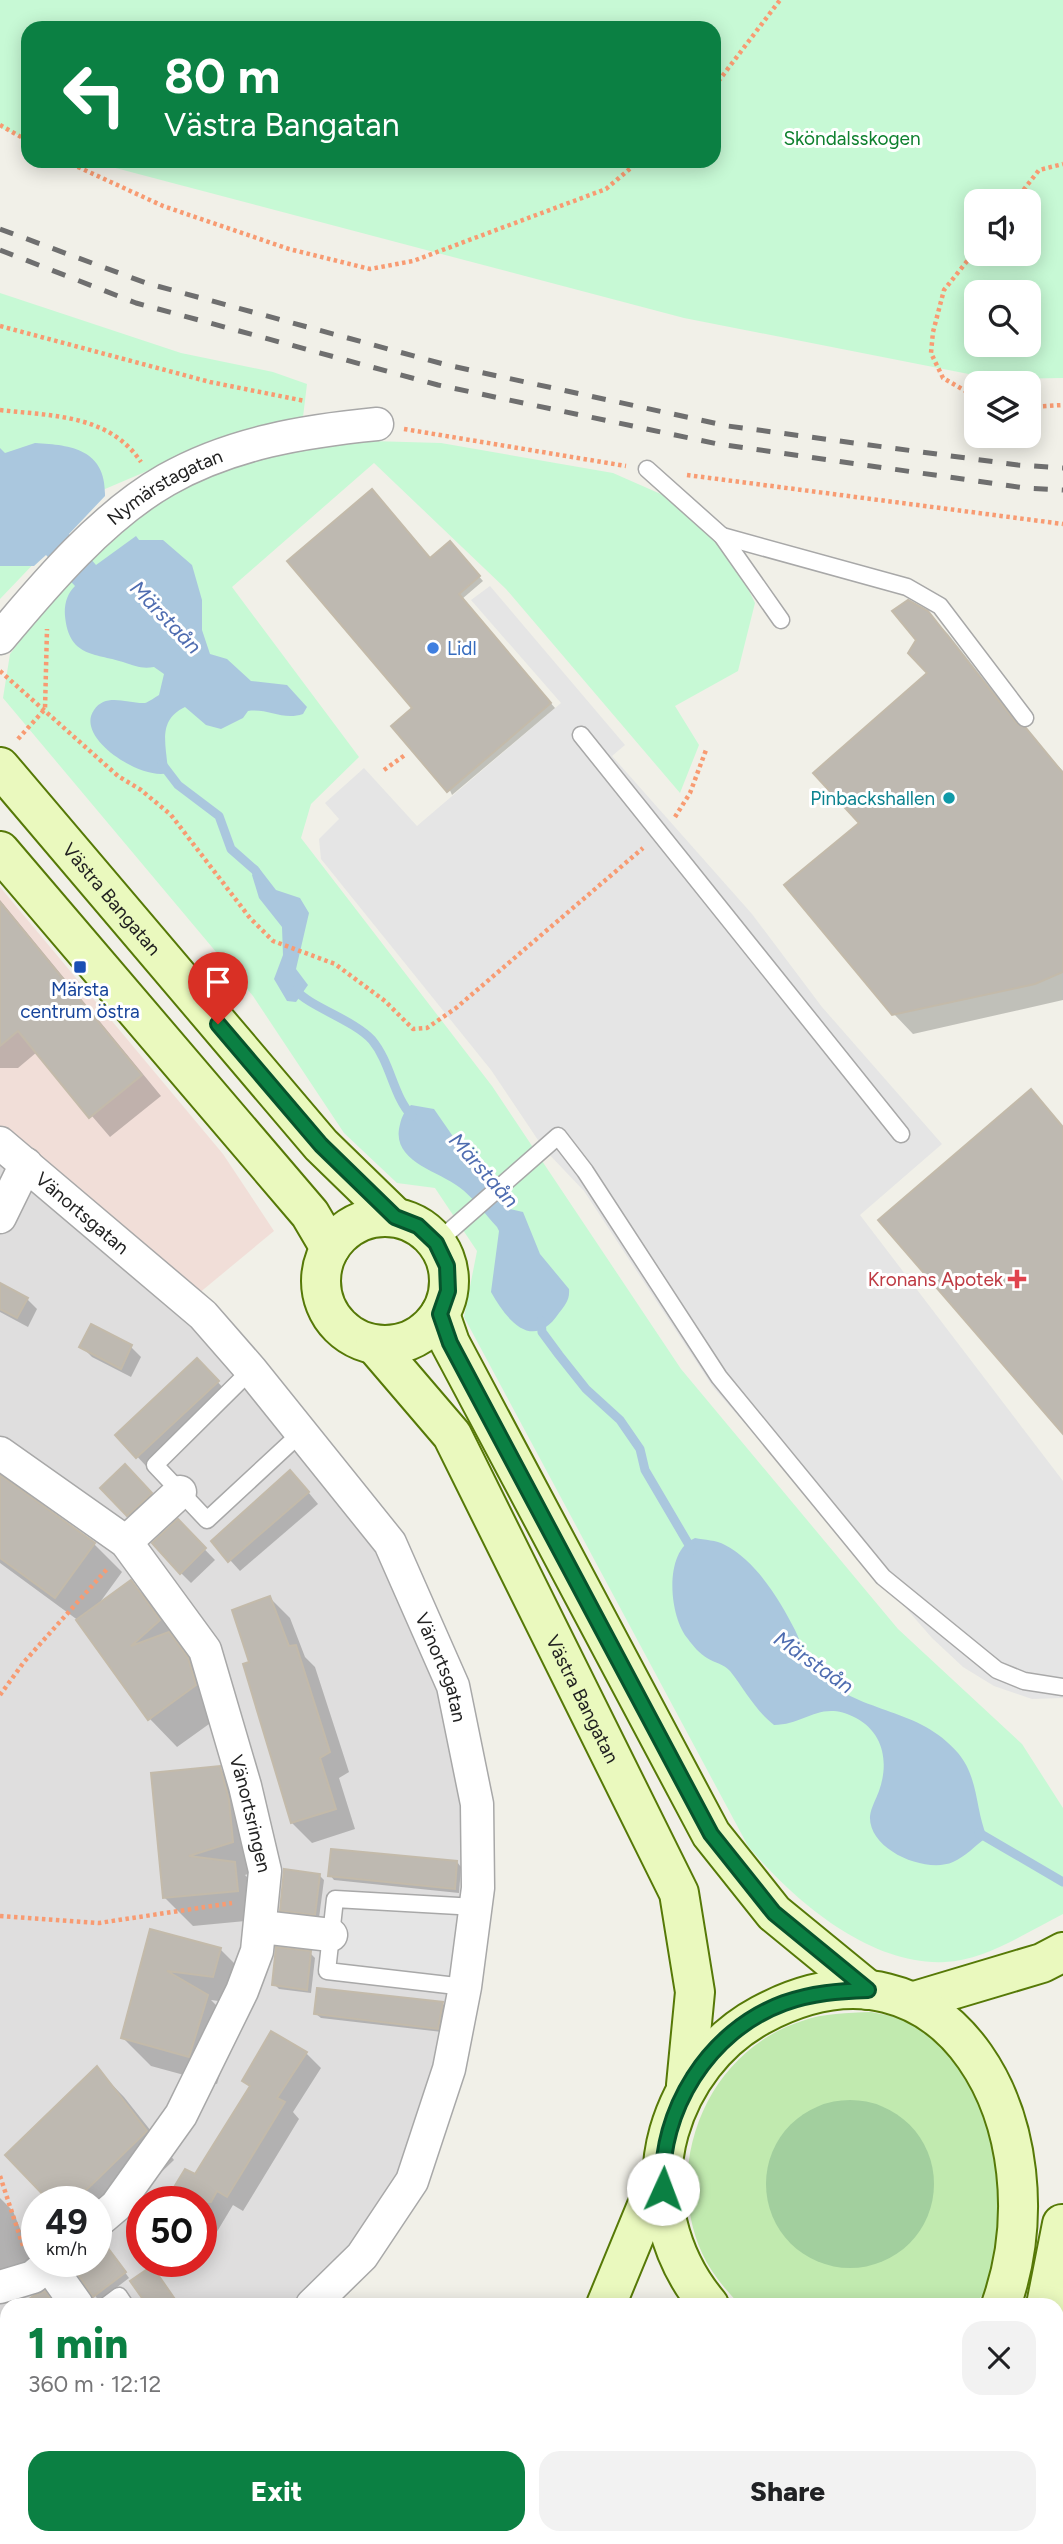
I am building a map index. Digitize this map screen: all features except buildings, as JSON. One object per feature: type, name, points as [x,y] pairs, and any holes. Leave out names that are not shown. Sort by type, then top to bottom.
[{"type":"street","name":"Nymärstagatan","points":[[0,638],[86,546],[137,499],[157,486],[264,441],[306,431],[377,424]]},
{"type":"street","name":"Västra Bangatan","points":[[7,755],[321,1145],[395,1217],[418,1226],[436,1243]]},
{"type":"street","points":[[0,851],[310,1214],[330,1248],[347,1229],[369,1218],[395,1217]]},
{"type":"street","points":[[0,1217],[11,1152]]},
{"type":"street","name":"Vänortsgatan","points":[[11,1152],[203,1315],[251,1370],[390,1543],[453,1686],[477,1804],[476,1907],[465,1987],[449,2069],[412,2181],[362,2256],[319,2298]]},
{"type":"street","points":[[375,1345],[400,1343],[423,1333],[440,1314],[448,1291],[447,1266],[436,1243]]},
{"type":"street","name":"Västra Bangatan","points":[[330,1248],[321,1271],[323,1296],[333,1319],[352,1336],[375,1345],[452,1434],[679,1893],[695,1992],[685,2090]]},
{"type":"street","points":[[440,1314],[450,1343],[711,1834],[774,1913],[868,1990]]},
{"type":"street","name":"Vänortsringen","points":[[0,1453],[126,1542],[205,1650],[265,1871],[257,1951],[242,1991],[181,2115],[112,2209]]},
{"type":"street","points":[[126,1542],[180,1492]]},
{"type":"street","points":[[262,1913],[331,1935]]},
{"type":"street","points":[[918,2000],[1042,1963],[1063,1952]]},
{"type":"street","points":[[609,2298],[662,2169],[674,2115],[685,2090],[711,2054],[743,2024],[782,2003],[824,1992],[868,1990],[918,2000],[969,2027],[1009,2068],[1036,2119],[1048,2170],[1044,2212],[1035,2248],[1031,2298]]},
{"type":"street","points":[[662,2169],[664,2210],[675,2250],[694,2287],[703,2298]]},
{"type":"street","points":[[1047,2298],[1063,2218]]},
{"type":"street","points":[[1006,2298],[1019,2280],[1035,2248]]},
{"type":"street","points":[[0,2287],[22,2277]]},
{"type":"street","points":[[53,2277],[71,2298]]},
{"type":"lane","points":[[647,469],[722,536],[782,620]]},
{"type":"lane","points":[[722,536],[907,587],[940,606],[1026,718]]},
{"type":"lane","points":[[581,735],[901,1134]]},
{"type":"lane","points":[[436,1243],[558,1136],[585,1171],[719,1377],[883,1577],[997,1670],[1024,1681],[1063,1687]]},
{"type":"lane","points":[[251,1370],[155,1465],[207,1520],[302,1432]]},
{"type":"lane","points":[[465,1987],[327,1972],[335,1899],[476,1907]]},
{"type":"path","points":[[721,78],[780,0]]},
{"type":"path","points":[[0,125],[21,137]]},
{"type":"path","points":[[1024,189],[1039,170],[1063,164]]},
{"type":"path","points":[[80,168],[163,206],[289,249],[370,270],[413,261],[606,189],[631,168]]},
{"type":"path","points":[[964,265],[944,290],[933,332],[931,353],[943,378],[964,390]]},
{"type":"path","points":[[0,326],[41,334],[211,382],[312,403]]},
{"type":"path","points":[[1041,406],[1063,405]]},
{"type":"path","points":[[0,410],[83,419],[108,429],[136,454],[157,486]]},
{"type":"path","points":[[377,424],[647,469],[1063,524]]},
{"type":"path","points":[[7,755],[45,709],[48,621],[46,586]]},
{"type":"path","points":[[0,671],[118,776],[141,790],[171,815],[250,918],[273,941],[335,964],[413,1029],[427,1028],[466,999],[660,834],[671,823],[690,793],[705,750]]},
{"type":"path","points":[[384,770],[405,755]]},
{"type":"path","points":[[0,1695],[24,1661],[97,1583],[126,1542]]},
{"type":"path","points":[[0,1916],[99,1923],[262,1913]]},
{"type":"path","points":[[0,2176],[21,2219]]},
{"type":"shaded area","points":[[490,586],[625,745],[612,756],[752,914],[822,1007],[942,1144],[860,1215],[1063,1481],[1063,1698],[1032,1699],[994,1686],[963,1667],[932,1638],[713,1387],[584,1191],[544,1149],[491,1070],[321,859],[319,839],[339,819],[325,803],[364,768],[417,826],[561,703],[471,600]]},
{"type":"shaded area","points":[[0,887],[223,1154],[274,1231],[198,1294],[0,1132]]},
{"type":"shaded area","points":[[0,1158],[191,1318],[298,1448],[374,1549],[439,1694],[463,1815],[460,1905],[450,1987],[434,2072],[397,2179],[353,2245],[302,2298],[0,2298]]},
{"type":"shaded area","points":[[331,1897],[460,1905],[450,1987],[324,1974]]},
{"type":"green space","name":"Sköndalsskogen","points":[[0,0],[1063,0],[1063,378],[1041,378],[1041,371],[964,373],[684,318],[116,168],[721,168],[721,21],[21,21],[21,136],[0,128]]},
{"type":"green space","points":[[0,293],[181,353],[273,372],[307,384],[303,417],[213,443],[105,489],[0,599]]},
{"type":"green space","points":[[371,441],[441,443],[613,473],[663,495],[732,556],[755,603],[738,671],[675,706],[699,745],[680,793],[506,589],[374,463],[232,587],[359,757],[311,804],[301,838],[492,1086],[681,1369],[898,1629],[1022,1744],[1063,1808],[1063,1914],[991,1951],[945,1962],[917,1960],[889,1953],[835,1926],[787,1887],[748,1846],[464,1317],[477,1251],[435,1188],[397,1183],[344,1133],[253,996],[3,698],[10,654],[59,590],[163,496],[277,450]]},
{"type":"green space","points":[[871,2012],[906,2019],[938,2032],[1010,2109],[996,2279],[980,2298],[734,2298],[702,2253],[691,2219],[687,2183],[691,2148],[701,2115],[718,2084],[741,2057],[769,2036],[802,2021],[836,2014]]},
{"type":"green space","points":[[850,2100],[882,2106],[909,2125],[928,2152],[934,2184],[928,2216],[909,2243],[882,2262],[850,2268],[818,2262],[791,2243],[772,2216],[766,2184],[772,2152],[791,2125],[818,2106]]},
{"type":"water","points":[[35,443],[62,446],[85,453],[100,469],[105,496],[69,534],[96,565],[136,536],[139,540],[163,540],[192,565],[202,600],[202,630],[210,654],[227,659],[251,681],[287,685],[307,707],[303,714],[289,716],[248,711],[243,718],[221,729],[206,725],[185,707],[170,719],[167,727],[165,744],[168,773],[157,774],[128,764],[102,744],[93,733],[90,721],[94,710],[105,701],[111,700],[148,702],[159,695],[164,674],[154,667],[135,666],[93,654],[77,646],[67,629],[65,612],[68,596],[75,586],[46,555],[34,566],[0,566],[0,448],[5,453]]},
{"type":"water","points":[[259,868],[276,890],[300,898],[309,913],[296,969],[308,985],[296,1002],[287,1001],[274,979],[283,955],[282,927],[259,898],[252,875]]},
{"type":"water","points":[[411,1105],[434,1109],[479,1174],[510,1209],[523,1212],[540,1254],[569,1289],[567,1302],[549,1324],[540,1330],[530,1331],[513,1322],[491,1292],[499,1231],[497,1227],[464,1191],[410,1158],[403,1150],[399,1129],[406,1110]]},
{"type":"water","points":[[695,1538],[725,1545],[757,1571],[782,1606],[809,1660],[821,1676],[837,1689],[855,1698],[926,1727],[943,1738],[958,1753],[970,1773],[987,1837],[957,1860],[942,1865],[914,1862],[888,1849],[878,1839],[870,1816],[882,1780],[884,1760],[873,1732],[856,1718],[832,1711],[774,1725],[730,1671],[702,1654],[682,1629],[673,1601],[674,1570],[685,1545]]},
{"type":"waterway","name":"Märstaån","points":[[162,764],[178,785],[219,816],[231,849],[255,870],[261,880]]},
{"type":"waterway","name":"Märstaån","points":[[296,990],[310,1002],[354,1026],[372,1040],[384,1059],[400,1099],[412,1116]]},
{"type":"waterway","name":"Märstaån","points":[[541,1321],[542,1332],[559,1355],[586,1389],[620,1420],[640,1449],[645,1470],[692,1550]]},
{"type":"waterway","name":"Märstaån","points":[[979,1833],[1063,1882]]},
{"type":"railway","points":[[0,229],[146,283],[447,365],[728,426],[1018,465],[1063,468]]},
{"type":"railway","points":[[0,250],[136,303],[438,385],[718,444],[1025,488],[1063,490]]},
{"type":"place","name":"Lidl","points":[[433,648]]},
{"type":"place","name":"Pinbackshallen","points":[[949,798]]},
{"type":"place","name":"Märsta centrum östra","points":[[80,967]]},
{"type":"place","name":"Kronans Apotek","points":[[1017,1279]]},
{"type":"route","points":[[218,1024],[321,1145],[395,1217],[418,1226],[436,1243],[447,1266],[448,1291],[440,1314],[450,1343],[711,1834],[774,1913],[868,1990],[824,1992],[782,2003],[743,2024],[711,2054],[685,2090],[674,2115],[666,2141],[662,2169],[663,2189]]}]
